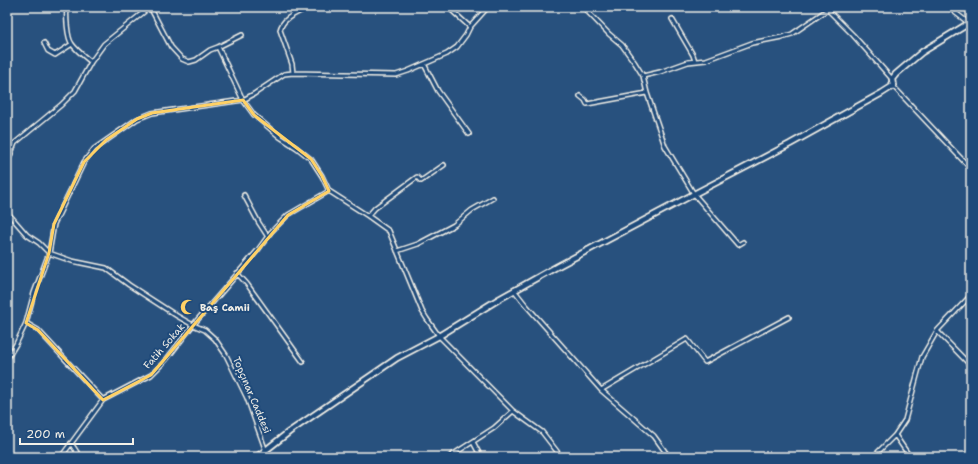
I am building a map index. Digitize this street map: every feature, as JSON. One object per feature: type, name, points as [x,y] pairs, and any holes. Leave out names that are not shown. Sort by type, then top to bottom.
[{"type":"street","points":[[60,7],[66,11]]},
{"type":"street","points":[[67,7],[66,11],[69,35],[72,44],[90,62]]},
{"type":"street","points":[[7,164],[15,143],[61,105],[75,91],[90,62],[104,44],[150,7],[171,47],[182,59],[189,62],[196,60],[210,50],[242,35]]},
{"type":"street","points":[[289,7],[294,14]]},
{"type":"street","points":[[293,73],[292,64],[280,30],[281,25],[294,14],[309,7]]},
{"type":"street","points":[[448,7],[470,27]]},
{"type":"street","points":[[7,359],[26,323],[34,293],[49,253],[54,224],[84,162],[94,149],[137,119],[152,113],[243,100],[284,74],[396,75],[408,71],[447,54],[457,46],[466,35],[470,27],[488,7]]},
{"type":"street","points":[[582,7],[622,45],[643,76],[646,93],[665,146],[694,194],[738,245],[743,242]]},
{"type":"street","points":[[892,80],[896,74],[922,52],[970,23],[948,7]]},
{"type":"street","points":[[643,76],[660,72],[688,62],[706,60],[752,43],[792,34],[826,8],[853,35],[892,80],[893,86],[971,169]]},
{"type":"street","points":[[672,19],[695,61]]},
{"type":"street","points":[[44,43],[48,51],[55,55],[72,44]]},
{"type":"street","points":[[218,47],[243,100],[254,115],[280,137],[311,159],[322,176],[329,191],[389,231],[422,311],[439,336],[513,411],[542,432],[559,454]]},
{"type":"street","points":[[424,64],[438,92],[469,134]]},
{"type":"street","points":[[257,457],[397,358],[439,336],[499,298],[790,144],[882,94],[893,86]]},
{"type":"street","points":[[580,96],[587,104],[646,93]]},
{"type":"street","points":[[368,216],[375,208],[417,177],[421,181],[444,165]]},
{"type":"street","name":"Fatih Sokak","points":[[61,457],[103,400],[151,375],[166,360],[193,325],[288,215],[329,191]]},
{"type":"street","points":[[244,195],[268,237]]},
{"type":"street","points":[[397,250],[418,244],[454,225],[472,210],[493,198]]},
{"type":"street","points":[[7,212],[27,235],[39,243],[49,253]]},
{"type":"street","name":"Topçınar Caddesi","points":[[49,253],[72,261],[106,268],[177,316],[210,334],[226,355],[247,398],[268,457]]},
{"type":"street","points":[[238,273],[304,362]]},
{"type":"street","points":[[514,290],[601,390],[654,436],[669,457]]},
{"type":"street","points":[[873,457],[895,435],[905,420],[922,356],[937,331],[971,296]]},
{"type":"street","points":[[601,390],[687,339],[705,362],[790,316]]},
{"type":"street","points":[[26,323],[38,330],[103,400]]},
{"type":"street","points":[[937,331],[971,366]]},
{"type":"street","points":[[449,457],[494,428],[513,411]]},
{"type":"street","points":[[895,435],[910,457]]},
{"type":"street","points":[[473,442],[481,457]]},
{"type":"street","points":[[72,443],[80,457]]},
{"type":"highlighted area","points":[[243,100],[254,115],[311,159],[322,176],[329,191],[288,215],[151,375],[103,400],[38,330],[26,323],[49,253],[54,224],[84,162],[106,140],[137,119],[152,113]]},
{"type":"place","name":"Baş Camii","points":[[188,307]]}]
